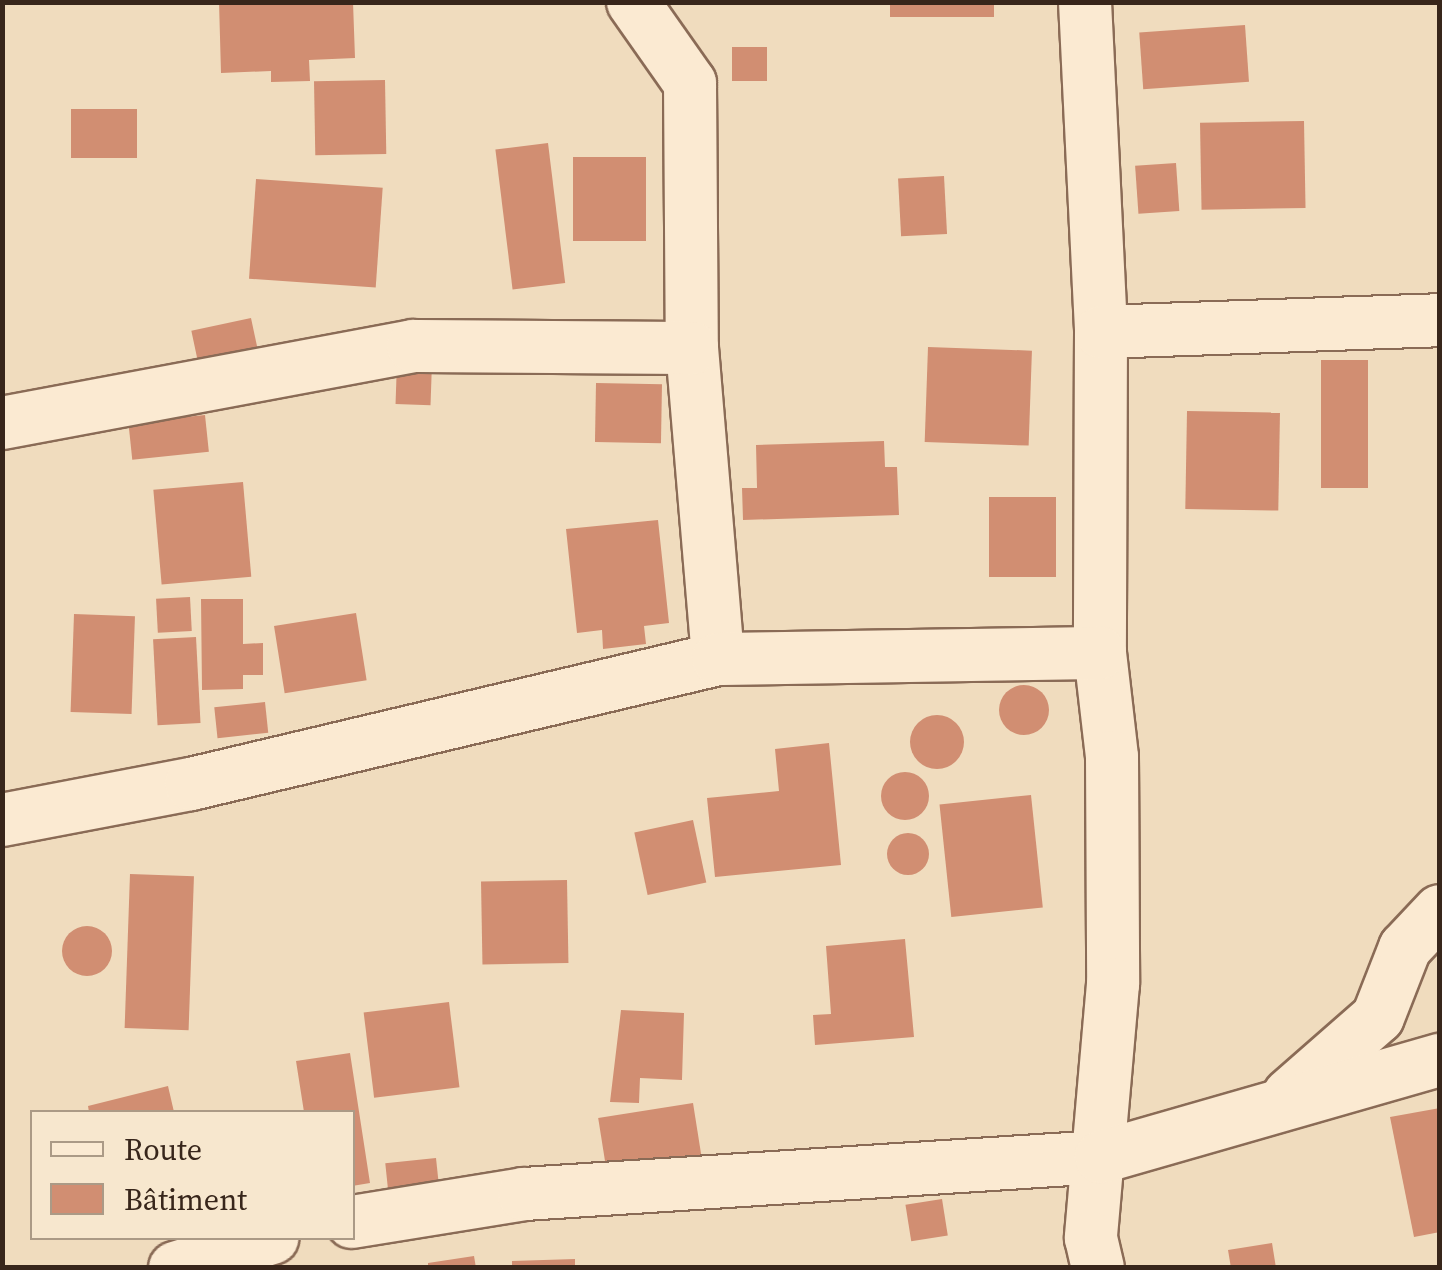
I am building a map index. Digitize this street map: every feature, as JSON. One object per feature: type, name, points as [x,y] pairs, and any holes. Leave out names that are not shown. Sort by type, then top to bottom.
[{"type":"street","points":[[633,2],[690,83],[692,348],[718,658]]},
{"type":"street","points":[[1085,2],[1100,332],[1100,652],[1112,757],[1113,966],[1091,1238],[1098,1268]]},
{"type":"street","points":[[1100,332],[1440,320]]},
{"type":"street","points":[[2,423],[412,346],[692,348]]},
{"type":"street","points":[[2,820],[191,784],[718,658],[1100,652]]},
{"type":"street","points":[[1276,1106],[1378,1017],[1405,948],[1440,911]]},
{"type":"street","points":[[355,1222],[524,1194],[1100,1157],[1440,1060]]},
{"type":"street","points":[[175,1268],[266,1240]]},
{"type":"building","points":[[219,2],[353,2],[355,58],[309,60],[310,81],[271,82],[271,71],[221,73]]},
{"type":"building","points":[[890,2],[994,2],[994,17],[890,17]]},
{"type":"building","points":[[1245,25],[1249,82],[1143,89],[1139,32]]},
{"type":"building","points":[[732,47],[767,47],[767,81],[732,81]]},
{"type":"building","points":[[385,80],[386,154],[315,155],[314,81]]},
{"type":"building","points":[[71,109],[137,109],[137,158],[71,158]]},
{"type":"building","points":[[1304,121],[1306,208],[1202,210],[1200,123]]},
{"type":"building","points":[[548,143],[565,283],[513,289],[495,149]]},
{"type":"building","points":[[573,157],[646,157],[646,241],[573,241]]},
{"type":"building","points":[[1176,163],[1179,211],[1138,214],[1135,166]]},
{"type":"building","points":[[944,176],[947,234],[901,236],[898,178]]},
{"type":"building","points":[[256,179],[383,188],[376,288],[249,279]]},
{"type":"building","points":[[251,318],[258,351],[198,364],[191,331]]},
{"type":"building","points":[[928,347],[1032,351],[1029,446],[925,442]]},
{"type":"building","points":[[1321,360],[1368,360],[1368,488],[1321,488]]},
{"type":"building","points":[[397,362],[432,363],[431,405],[396,404]]},
{"type":"building","points":[[596,383],[662,384],[661,443],[595,442]]},
{"type":"building","points":[[1187,411],[1280,413],[1278,511],[1185,509]]},
{"type":"building","points":[[205,415],[209,452],[132,460],[128,423]]},
{"type":"building","points":[[884,441],[885,467],[897,467],[899,515],[743,520],[742,488],[757,488],[756,445]]},
{"type":"building","points":[[243,482],[251,577],[162,584],[153,490]]},
{"type":"building","points":[[989,497],[1056,497],[1056,577],[989,577]]},
{"type":"building","points":[[658,520],[669,623],[644,626],[646,644],[603,649],[602,630],[577,633],[566,529]]},
{"type":"building","points":[[190,597],[192,631],[158,633],[156,599]]},
{"type":"building","points":[[201,599],[243,599],[243,644],[263,643],[263,675],[243,675],[243,689],[202,690]]},
{"type":"building","points":[[356,613],[367,680],[285,693],[274,626]]},
{"type":"building","points":[[74,614],[135,616],[132,714],[71,712]]},
{"type":"building","points":[[196,637],[201,723],[158,725],[153,639]]},
{"type":"building","points":[[1024,685],[1041,693],[1049,710],[1041,727],[1024,735],[1007,727],[999,710],[1007,693]]},
{"type":"building","points":[[265,702],[268,733],[218,738],[214,707]]},
{"type":"building","points":[[937,715],[956,723],[964,742],[956,761],[937,769],[918,761],[910,742],[918,723]]},
{"type":"building","points":[[829,743],[841,865],[715,877],[707,798],[779,791],[775,749]]},
{"type":"building","points":[[905,772],[922,779],[929,796],[922,813],[905,820],[888,813],[881,796],[888,779]]},
{"type":"building","points":[[1031,795],[1043,907],[951,917],[940,805]]},
{"type":"building","points":[[693,820],[706,883],[648,895],[634,832]]},
{"type":"building","points":[[908,833],[923,839],[929,854],[923,869],[908,875],[893,869],[887,854],[893,839]]},
{"type":"building","points":[[130,874],[194,876],[189,1030],[125,1028]]},
{"type":"building","points":[[567,880],[568,963],[482,964],[481,882]]},
{"type":"building","points":[[87,926],[105,933],[112,951],[105,969],[87,976],[69,969],[62,951],[69,933]]},
{"type":"building","points":[[905,939],[914,1037],[815,1045],[813,1015],[831,1014],[826,946]]},
{"type":"building","points":[[449,1002],[459,1087],[374,1098],[364,1012]]},
{"type":"building","points":[[621,1010],[684,1013],[682,1080],[640,1078],[639,1103],[610,1102]]},
{"type":"building","points":[[350,1053],[370,1183],[355,1186],[355,1110],[304,1110],[296,1061]]},
{"type":"building","points":[[168,1086],[174,1110],[89,1110],[88,1106]]},
{"type":"building","points":[[693,1103],[701,1156],[607,1171],[598,1118]]},
{"type":"building","points":[[1440,1108],[1440,1232],[1414,1237],[1390,1117]]},
{"type":"building","points":[[436,1158],[439,1185],[388,1190],[385,1163]]},
{"type":"building","points":[[942,1199],[948,1236],[911,1241],[905,1205]]},
{"type":"building","points":[[1272,1243],[1276,1268],[1231,1268],[1228,1250]]},
{"type":"building","points":[[474,1256],[476,1268],[428,1268],[428,1263]]},
{"type":"building","points":[[575,1259],[575,1268],[512,1268],[512,1261]]}]
